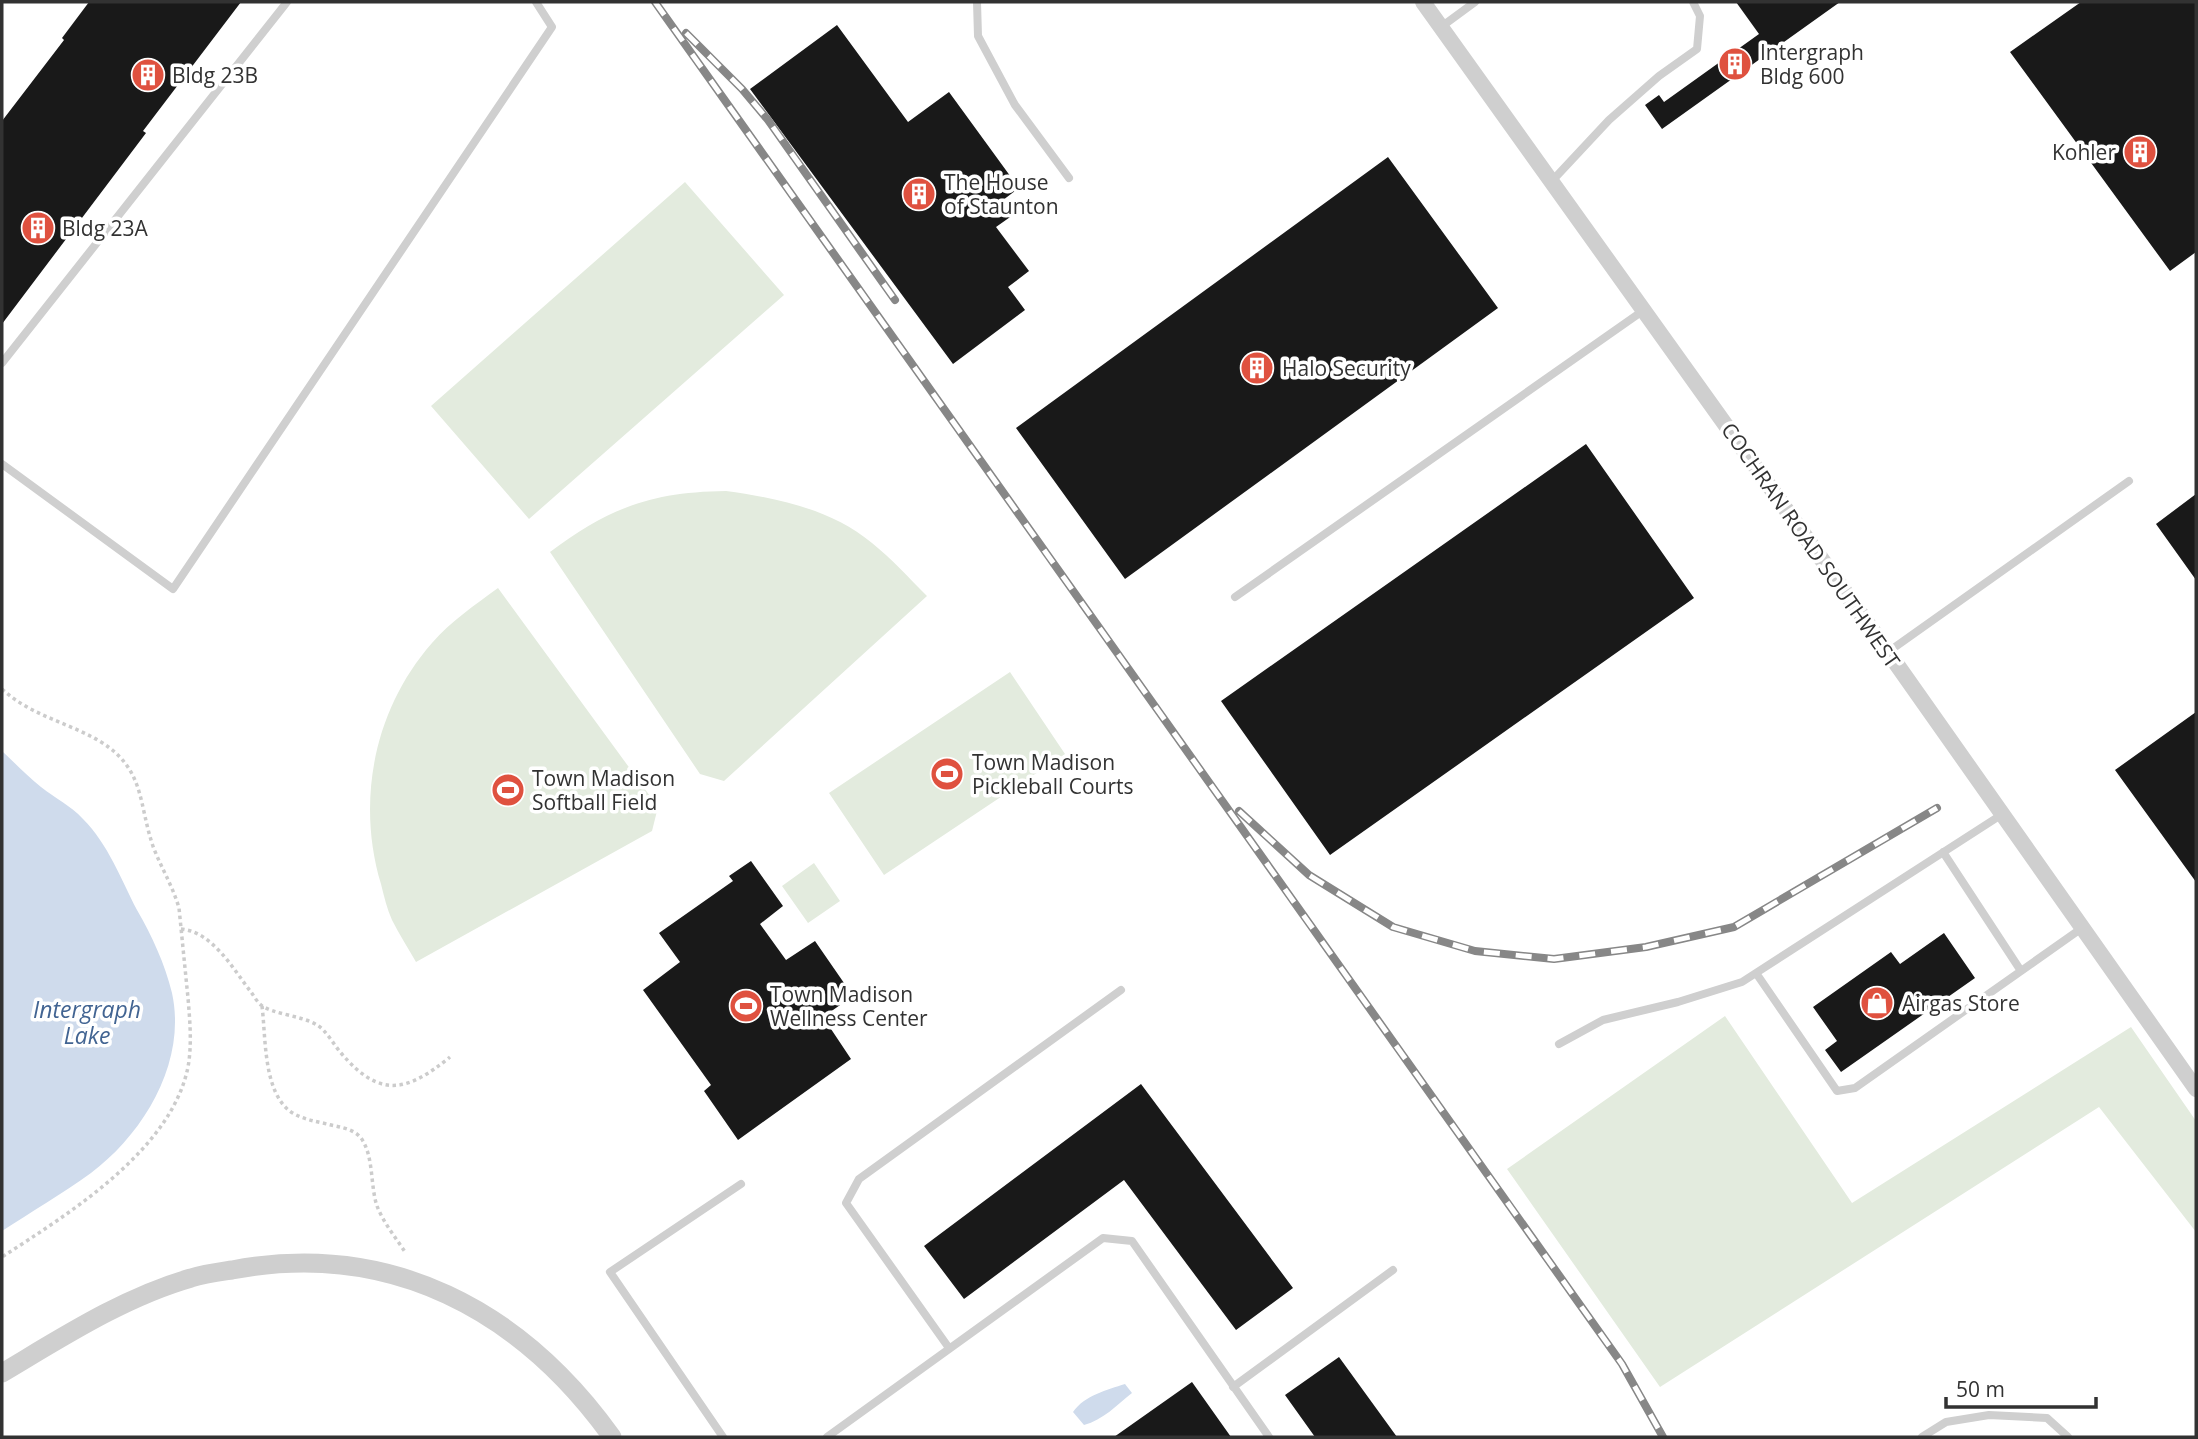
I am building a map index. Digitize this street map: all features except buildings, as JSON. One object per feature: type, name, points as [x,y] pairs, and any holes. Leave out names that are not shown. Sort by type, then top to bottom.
[{"type":"street","name":"COCHRAN ROAD SOUTHWEST","points":[[1423,2],[1888,652],[2196,1089]]},
{"type":"street","points":[[2,1373],[132,1299],[192,1277],[251,1266],[298,1262],[352,1265],[411,1279],[458,1298],[508,1329],[547,1363],[585,1402],[604,1435]]},
{"type":"lane","points":[[2,363],[287,2]]},
{"type":"lane","points":[[2,464],[173,589],[552,27],[536,2]]},
{"type":"lane","points":[[977,2],[978,36],[990,59],[1015,105],[1069,178]]},
{"type":"lane","points":[[1441,27],[1475,2]]},
{"type":"lane","points":[[1552,181],[1609,120],[1659,76],[1697,49],[1700,16],[1693,2]]},
{"type":"lane","points":[[1235,597],[1644,310]]},
{"type":"lane","points":[[1888,652],[2129,481]]},
{"type":"lane","points":[[1559,1044],[1603,1020],[1678,1002],[1742,982],[2001,815]]},
{"type":"lane","points":[[1943,852],[2021,971]]},
{"type":"lane","points":[[1756,973],[1837,1091],[1855,1087],[2082,928]]},
{"type":"lane","points":[[948,1348],[846,1203],[859,1179],[1121,990]]},
{"type":"lane","points":[[723,1437],[610,1272],[741,1184]]},
{"type":"lane","points":[[827,1437],[1103,1238],[1132,1241],[1269,1437]]},
{"type":"lane","points":[[1233,1387],[1393,1270]]},
{"type":"lane","points":[[1922,1437],[1946,1422],[1989,1416],[2047,1418],[2068,1437]]},
{"type":"path","points":[[2,689],[25,708],[100,742],[124,760],[134,775],[147,829],[157,858],[174,890],[179,908],[191,1037],[188,1069],[178,1096],[145,1147],[103,1185],[2,1257]]},
{"type":"path","points":[[181,929],[200,934],[217,948],[262,1006],[271,1082],[278,1098],[289,1111],[302,1118],[350,1130],[360,1137],[367,1150],[378,1209],[405,1252]]},
{"type":"path","points":[[262,1006],[317,1025],[353,1068],[369,1080],[387,1085],[405,1085],[430,1074],[450,1057]]},
{"type":"shaded area","points":[[685,182],[784,295],[529,519],[431,406]]},
{"type":"shaded area","name":"Town Madison Softball Field","points":[[726,491],[803,507],[839,522],[879,549],[927,596],[724,781],[700,774],[550,552],[592,524],[632,505],[675,495]]},
{"type":"shaded area","name":"Town Madison Softball Field","points":[[498,588],[658,807],[652,831],[416,962],[390,916],[374,853],[370,821],[375,757],[396,697],[412,669],[447,628]]},
{"type":"shaded area","name":"Town Madison Pickleball Courts","points":[[1010,672],[1065,754],[884,875],[829,793]]},
{"type":"shaded area","points":[[814,863],[840,901],[808,923],[782,886]]},
{"type":"shaded area","points":[[1725,1016],[1852,1203],[2131,1027],[2196,1121],[2196,1232],[2099,1107],[1660,1387],[1507,1169]]},
{"type":"water","name":"Intergraph Lake","points":[[2,751],[36,783],[78,814],[100,839],[158,950],[172,993],[175,1019],[167,1070],[144,1117],[128,1138],[91,1173],[2,1231]]},
{"type":"water","points":[[1125,1384],[1132,1393],[1097,1420],[1084,1425],[1073,1412],[1090,1397]]},
{"type":"railway","points":[[655,2],[1622,1364],[1663,1437]]},
{"type":"railway","points":[[686,33],[742,89],[768,120],[895,300]]},
{"type":"railway","points":[[1239,811],[1309,875],[1393,927],[1475,951],[1554,959],[1646,947],[1734,927],[1937,808]]},
{"type":"place","name":"Intergraph Bldg 600","points":[[1735,64]]},
{"type":"place","name":"Bldg 23B","points":[[148,75]]},
{"type":"place","name":"Kohler","points":[[2140,152]]},
{"type":"place","name":"The House of Staunton","points":[[919,194]]},
{"type":"place","name":"Bldg 23A","points":[[38,228]]},
{"type":"place","name":"Halo Security","points":[[1257,368]]},
{"type":"place","name":"Town Madison Pickleball Courts","points":[[947,774]]},
{"type":"place","name":"Town Madison Softball Field","points":[[508,790]]},
{"type":"place","name":"Airgas Store","points":[[1877,1003]]},
{"type":"place","name":"Town Madison Wellness Center","points":[[746,1006]]}]
